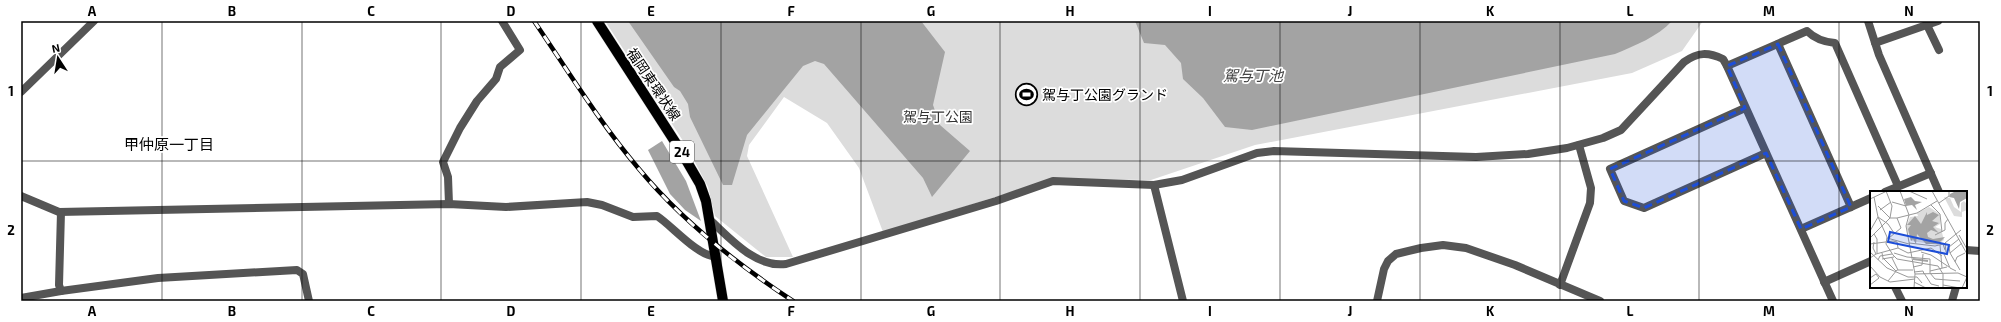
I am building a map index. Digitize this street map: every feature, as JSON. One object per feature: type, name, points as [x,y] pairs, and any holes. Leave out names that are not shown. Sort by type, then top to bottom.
[{"type":"main road","name":"福岡東環状線","points":[[597,21],[680,148],[700,184],[706,201],[714,256],[723,301]]},
{"type":"street","points":[[21,92],[94,21]]},
{"type":"street","points":[[449,204],[448,177],[443,162],[460,128],[477,101],[496,79],[500,67],[520,50],[502,21]]},
{"type":"street","points":[[1868,21],[1875,43],[1939,191]]},
{"type":"street","points":[[1875,43],[1938,21]]},
{"type":"street","points":[[1927,25],[1939,50]]},
{"type":"street","points":[[1727,66],[1807,31],[1813,37],[1824,42],[1835,43],[1898,186]]},
{"type":"street","points":[[1778,44],[1851,208]]},
{"type":"street","points":[[709,219],[753,257],[774,266],[841,248],[996,201],[1052,181],[1154,185],[1182,180],[1257,154],[1274,151],[1476,157],[1528,154],[1579,145],[1621,130],[1684,62],[1692,56],[1703,53],[1723,59],[1727,66],[1832,301]]},
{"type":"street","points":[[1745,108],[1610,169],[1615,182],[1624,201],[1644,208],[1766,153]]},
{"type":"street","points":[[1560,285],[1590,203],[1591,188],[1579,145]]},
{"type":"street","points":[[1887,191],[1931,173]]},
{"type":"street","points":[[1154,185],[1183,301]]},
{"type":"street","points":[[21,196],[61,212],[449,204],[506,207],[587,202],[602,205],[632,217],[657,216],[694,246],[709,256],[714,256]]},
{"type":"street","points":[[1801,230],[1870,198]]},
{"type":"street","points":[[60,291],[61,212]]},
{"type":"street","points":[[1378,301],[1384,269],[1388,261],[1396,254],[1443,245],[1473,251],[1515,266],[1600,301]]},
{"type":"street","points":[[1967,250],[1980,251]]},
{"type":"street","points":[[1824,282],[1870,261]]},
{"type":"street","points":[[21,298],[32,299],[60,291],[158,278],[297,270],[303,274],[309,301]]},
{"type":"street","points":[[1896,288],[1902,301]]},
{"type":"street","points":[[1952,301],[1956,288]]},
{"type":"highlighted area","points":[[1778,44],[1851,207],[1801,229],[1766,153],[1644,208],[1624,201],[1610,169],[1745,108],[1727,66]]},
{"type":"green space","name":"駕与丁公園","points":[[605,21],[1703,21],[1682,51],[1632,73],[1255,145],[1151,180],[1053,179],[883,232],[859,168],[827,123],[784,97],[749,145],[747,156],[793,257],[766,257],[715,216],[708,187],[687,147]]},
{"type":"water","points":[[628,21],[921,21],[945,52],[933,105],[940,125],[970,151],[932,197],[923,178],[824,64],[815,61],[803,66],[747,135],[732,185],[723,185],[690,117],[688,104],[680,91],[674,87]]},
{"type":"water","name":"駕与丁池","points":[[1135,21],[1672,21],[1660,32],[1615,54],[1252,130],[1225,127],[1203,98],[1183,79],[1181,63],[1165,45],[1144,43]]},
{"type":"water","points":[[662,141],[686,181],[701,221],[685,210],[670,194],[648,150]]},
{"type":"railway","points":[[534,21],[611,134],[656,188],[692,224],[731,257],[793,301]]},
{"type":"place","name":"駕与丁公園グランド","points":[[1027,94]]},
{"type":"district","name":"甲仲原一丁目","points":[[169,144]]}]
